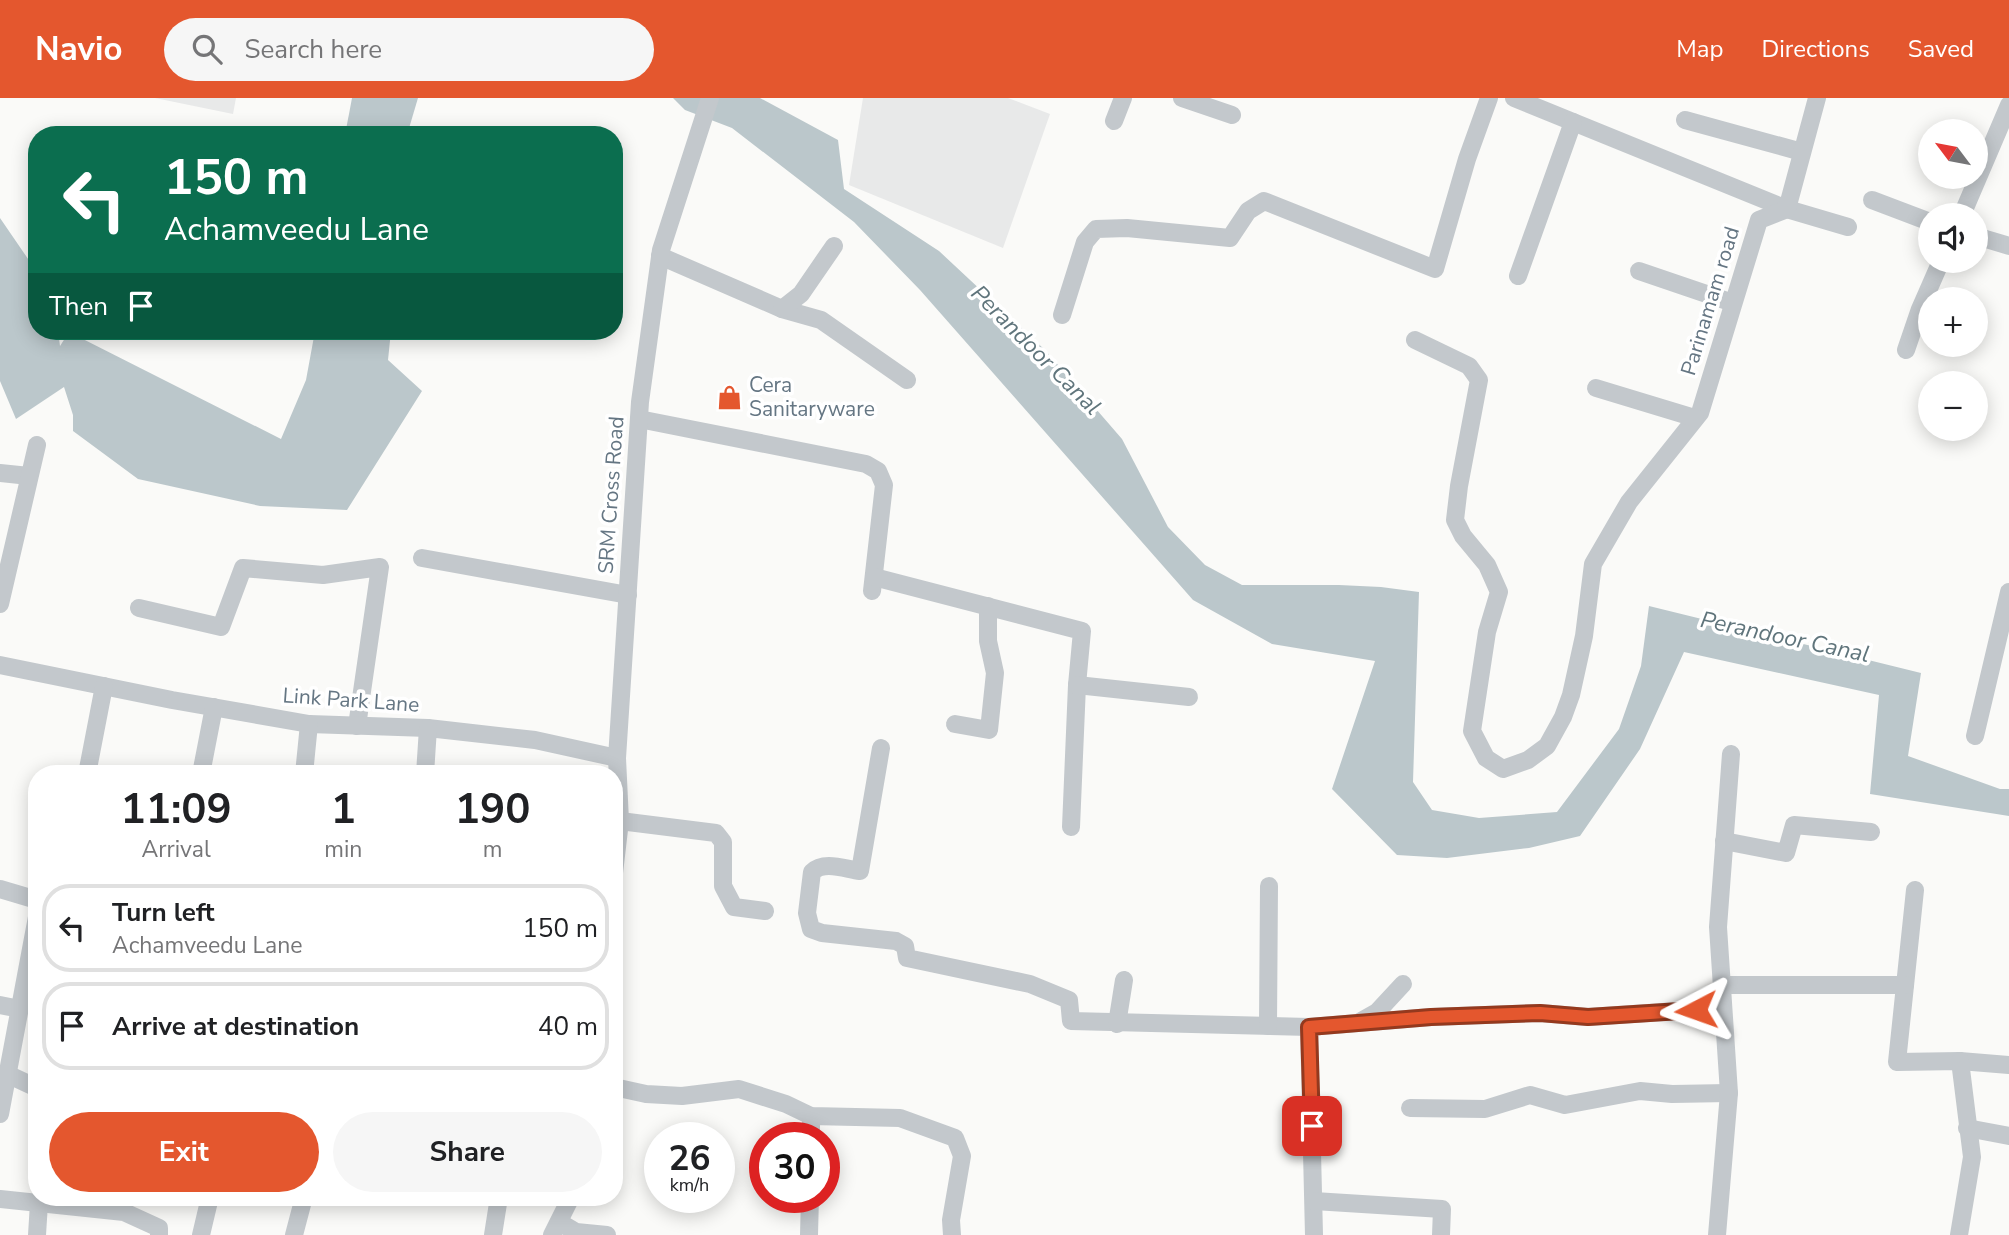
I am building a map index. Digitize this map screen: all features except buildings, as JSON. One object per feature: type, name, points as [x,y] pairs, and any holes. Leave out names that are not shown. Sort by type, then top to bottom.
[{"type":"street","name":"SRM Cross Road","points":[[617,765],[639,419],[660,256],[710,98]]},
{"type":"street","points":[[1114,121],[1123,98]]},
{"type":"street","points":[[1182,98],[1213,103],[1232,115]]},
{"type":"street","points":[[1062,315],[1085,242],[1096,229],[1126,228],[1230,238],[1248,211],[1264,201],[1435,269],[1467,159],[1489,98]]},
{"type":"street","points":[[1514,98],[1787,209],[1848,227]]},
{"type":"street","points":[[1787,209],[1817,98]]},
{"type":"street","points":[[1967,203],[2009,105]]},
{"type":"street","points":[[1685,120],[1802,152]]},
{"type":"street","points":[[1518,276],[1573,122]]},
{"type":"street","points":[[1872,200],[1918,217]]},
{"type":"street","name":"Parinamam road","points":[[1698,415],[1759,219],[1787,209]]},
{"type":"street","points":[[1988,240],[2009,246]]},
{"type":"street","points":[[782,309],[801,294],[834,246]]},
{"type":"street","points":[[660,256],[782,309],[821,320],[907,380]]},
{"type":"street","points":[[1639,271],[1733,303]]},
{"type":"street","points":[[1906,350],[1918,327]]},
{"type":"street","points":[[1415,340],[1469,366],[1479,380],[1455,520],[1463,536],[1487,565],[1499,592],[1487,632],[1472,731],[1486,758],[1503,768],[1528,760],[1547,746],[1571,695],[1584,636],[1593,564],[1629,502],[1698,415],[1596,388]]},
{"type":"street","points":[[639,419],[866,464],[878,471],[884,485],[873,584],[988,606],[1083,631],[1077,685],[1071,827]]},
{"type":"street","points":[[0,604],[37,445]]},
{"type":"street","points":[[0,473],[29,476]]},
{"type":"street","points":[[422,558],[628,595]]},
{"type":"street","points":[[139,608],[221,627],[243,568],[323,575],[380,567],[357,726]]},
{"type":"street","points":[[1975,736],[2009,592]]},
{"type":"street","points":[[955,724],[989,730],[995,673],[988,641],[988,606]]},
{"type":"street","name":"Link Park Lane","points":[[0,665],[309,724],[428,728],[535,740],[617,758]]},
{"type":"street","points":[[1077,685],[1189,697]]},
{"type":"street","points":[[89,765],[104,686]]},
{"type":"street","points":[[203,765],[214,707]]},
{"type":"street","points":[[305,765],[309,724]]},
{"type":"street","points":[[426,765],[428,728]]},
{"type":"street","points":[[881,748],[860,872],[825,865],[815,868],[812,872],[807,913],[811,929],[822,933],[896,941],[905,946],[907,958],[1030,984],[1069,1000],[1071,1021],[1309,1027],[1431,1017],[1540,1013],[1588,1017],[1723,1008]]},
{"type":"street","points":[[1717,1235],[1729,1093],[1718,927],[1731,754]]},
{"type":"street","points":[[623,821],[716,833],[723,842],[723,886],[734,906],[765,911]]},
{"type":"street","points":[[1724,841],[1786,853],[1794,825],[1871,832]]},
{"type":"street","points":[[1268,1026],[1269,886]]},
{"type":"street","points":[[0,889],[28,897]]},
{"type":"street","points":[[1914,890],[1897,1062],[1961,1061],[2009,1065]]},
{"type":"street","points":[[0,1114],[28,966]]},
{"type":"street","points":[[1117,1024],[1124,980]]},
{"type":"street","points":[[1358,1023],[1377,1012],[1403,984]]},
{"type":"street","points":[[1722,985],[1905,985]]},
{"type":"street","points":[[0,1005],[20,1009]]},
{"type":"street","points":[[1309,1027],[1314,1235]]},
{"type":"street","points":[[1959,1235],[1972,1157],[1961,1061]]},
{"type":"street","points":[[7,1074],[28,1084]]},
{"type":"street","points":[[623,1089],[646,1094],[682,1096],[739,1089],[786,1104],[811,1116],[900,1118],[956,1138],[962,1156],[951,1220],[952,1235]]},
{"type":"street","points":[[1410,1108],[1485,1109],[1530,1095],[1565,1105],[1640,1091],[1672,1094],[1729,1093]]},
{"type":"street","points":[[811,1116],[811,1122]]},
{"type":"street","points":[[1967,1128],[2009,1136]]},
{"type":"street","points":[[0,1199],[28,1202]]},
{"type":"street","points":[[1314,1201],[1442,1209],[1441,1235]]},
{"type":"street","points":[[37,1235],[38,1206]]},
{"type":"street","points":[[101,1206],[124,1212],[159,1228],[159,1235]]},
{"type":"street","points":[[201,1235],[208,1206]]},
{"type":"street","points":[[294,1235],[302,1206]]},
{"type":"street","points":[[494,1235],[498,1206]]},
{"type":"street","points":[[567,1206],[556,1228],[607,1235]]},
{"type":"street","points":[[809,1235],[810,1213]]},
{"type":"shaded area","points":[[155,98],[236,98],[233,114]]},
{"type":"shaded area","points":[[863,98],[1008,98],[1050,114],[1003,248],[849,185]]},
{"type":"water","points":[[352,98],[418,98],[410,126],[347,126]]},
{"type":"water","name":"Perandoor Canal","points":[[673,98],[760,98],[838,140],[844,189],[939,251],[1045,350],[1122,439],[1168,527],[1205,565],[1242,585],[1339,585],[1419,592],[1413,782],[1432,810],[1479,818],[1557,812],[1619,729],[1641,666],[1649,606],[1921,673],[1908,756],[2000,789],[2009,789],[2009,816],[1870,794],[1879,695],[1684,652],[1640,749],[1580,836],[1529,848],[1447,858],[1397,855],[1332,789],[1375,661],[1272,644],[1193,600],[920,290],[854,222],[732,128],[685,110]]},
{"type":"water","points":[[0,218],[28,259],[28,340],[59,340],[60,346],[64,340],[85,340],[281,439],[306,380],[313,340],[390,340],[388,360],[422,391],[347,510],[260,506],[138,479],[73,431],[73,415],[64,387],[16,419],[0,381]]},
{"type":"place","name":"Cera Sanitaryware","points":[[729,397]]},
{"type":"route","points":[[1312,1126],[1309,1027],[1431,1017],[1540,1013],[1588,1017],[1696,1010]]}]
